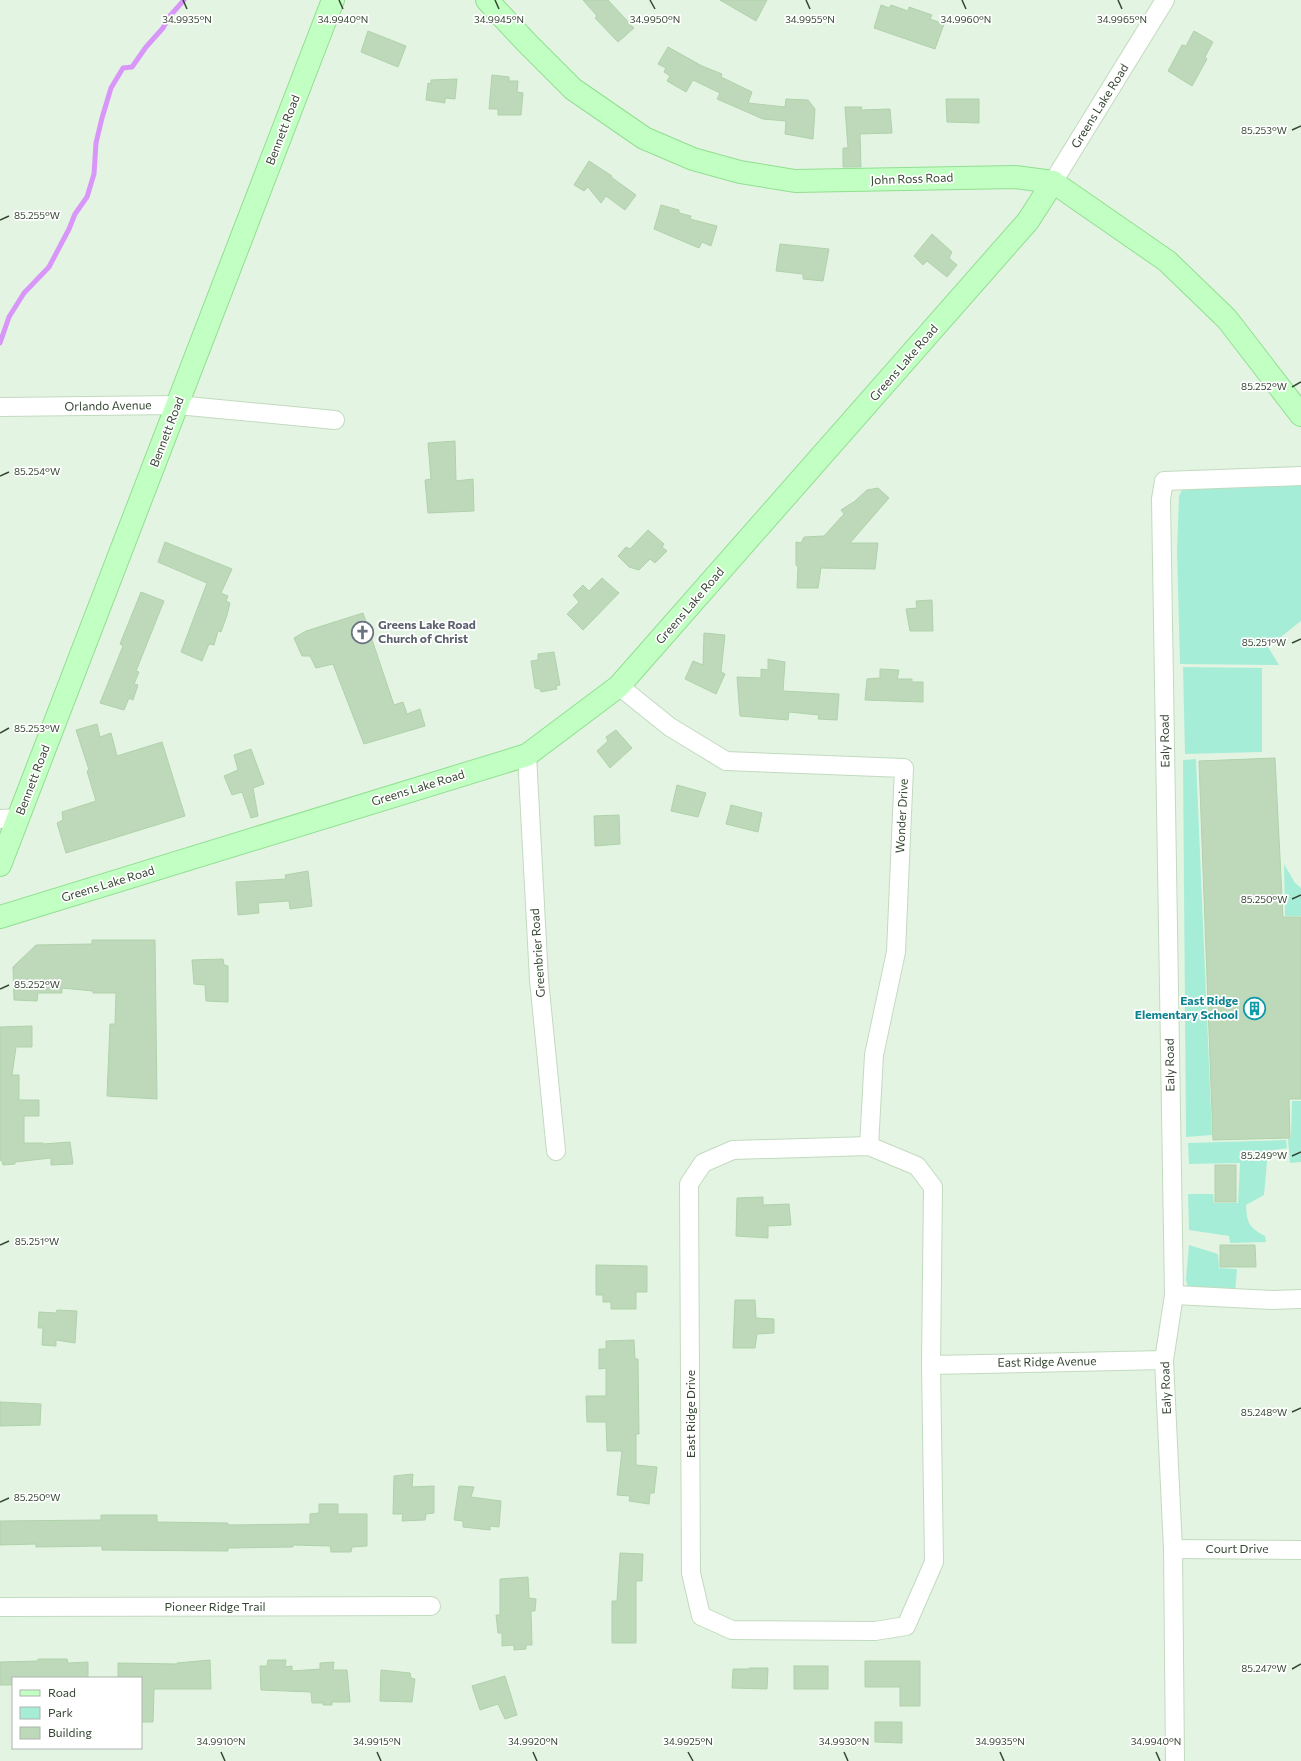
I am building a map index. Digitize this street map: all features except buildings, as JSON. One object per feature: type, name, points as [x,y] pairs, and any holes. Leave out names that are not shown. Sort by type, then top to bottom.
[{"type":"street","name":"Bennett Road","points":[[0,865],[9,818],[177,405],[333,0]]},
{"type":"street","name":"John Ross Road","points":[[488,0],[526,42],[573,89],[644,138],[693,159],[740,172],[796,181],[1015,177],[1053,182],[1167,261],[1227,319],[1301,415]]},
{"type":"street","name":"Greens Lake Road","points":[[0,917],[527,755],[620,686],[1028,221],[1165,0]]},
{"type":"street","name":"Orlando Avenue","points":[[0,407],[177,405],[335,420]]},
{"type":"street","name":"Ealy Road","points":[[1175,1761],[1173,1549],[1164,1360],[1174,1295],[1161,499],[1164,481],[1301,476]]},
{"type":"street","name":"Wonder Drive","points":[[620,686],[670,728],[726,761],[904,768],[896,952],[874,1055],[869,1146]]},
{"type":"street","name":"Greenbrier Road","points":[[527,755],[538,980],[556,1152]]},
{"type":"street","name":"East Ridge Drive","points":[[869,1146],[917,1166],[933,1187],[931,1365],[934,1562],[906,1626],[875,1631],[732,1630],[701,1616],[691,1573],[689,1184],[703,1163],[733,1150],[869,1146]]},
{"type":"street","points":[[1174,1295],[1272,1300],[1301,1299]]},
{"type":"street","name":"East Ridge Avenue","points":[[931,1365],[1164,1360]]},
{"type":"street","name":"Court Drive","points":[[1173,1549],[1301,1550]]},
{"type":"street","name":"Pioneer Ridge Trail","points":[[0,1608],[431,1606]]},
{"type":"green space","points":[[1301,480],[1301,621],[1268,647],[1279,665],[1180,664],[1177,551],[1179,496],[1182,490],[1189,484]]},
{"type":"green space","points":[[1183,667],[1262,668],[1262,752],[1185,754]]},
{"type":"green space","points":[[1196,759],[1212,1135],[1186,1137],[1183,760]]},
{"type":"green space","points":[[1284,864],[1295,883],[1301,888],[1301,916],[1285,916]]},
{"type":"green space","points":[[1292,1101],[1301,1101],[1301,1162],[1290,1163],[1288,1139],[1291,1138]]},
{"type":"green space","points":[[1286,1140],[1287,1148],[1268,1151],[1264,1195],[1246,1205],[1248,1221],[1255,1230],[1265,1236],[1266,1242],[1230,1243],[1229,1236],[1189,1230],[1188,1194],[1213,1194],[1214,1203],[1238,1203],[1240,1163],[1189,1164],[1188,1143]]},
{"type":"green space","points":[[1189,1245],[1218,1254],[1219,1268],[1237,1269],[1235,1293],[1188,1289],[1186,1279]]},
{"type":"waterway","points":[[0,343],[9,317],[24,293],[49,267],[69,229],[75,214],[87,197],[94,174],[96,143],[111,88],[123,68],[132,67],[146,47],[163,28],[169,17],[184,0]]},
{"type":"place","name":"Greens Lake Road Church of Christ","points":[[363,632]]},
{"type":"place","name":"East Ridge Elementary School","points":[[1254,1008]]}]
